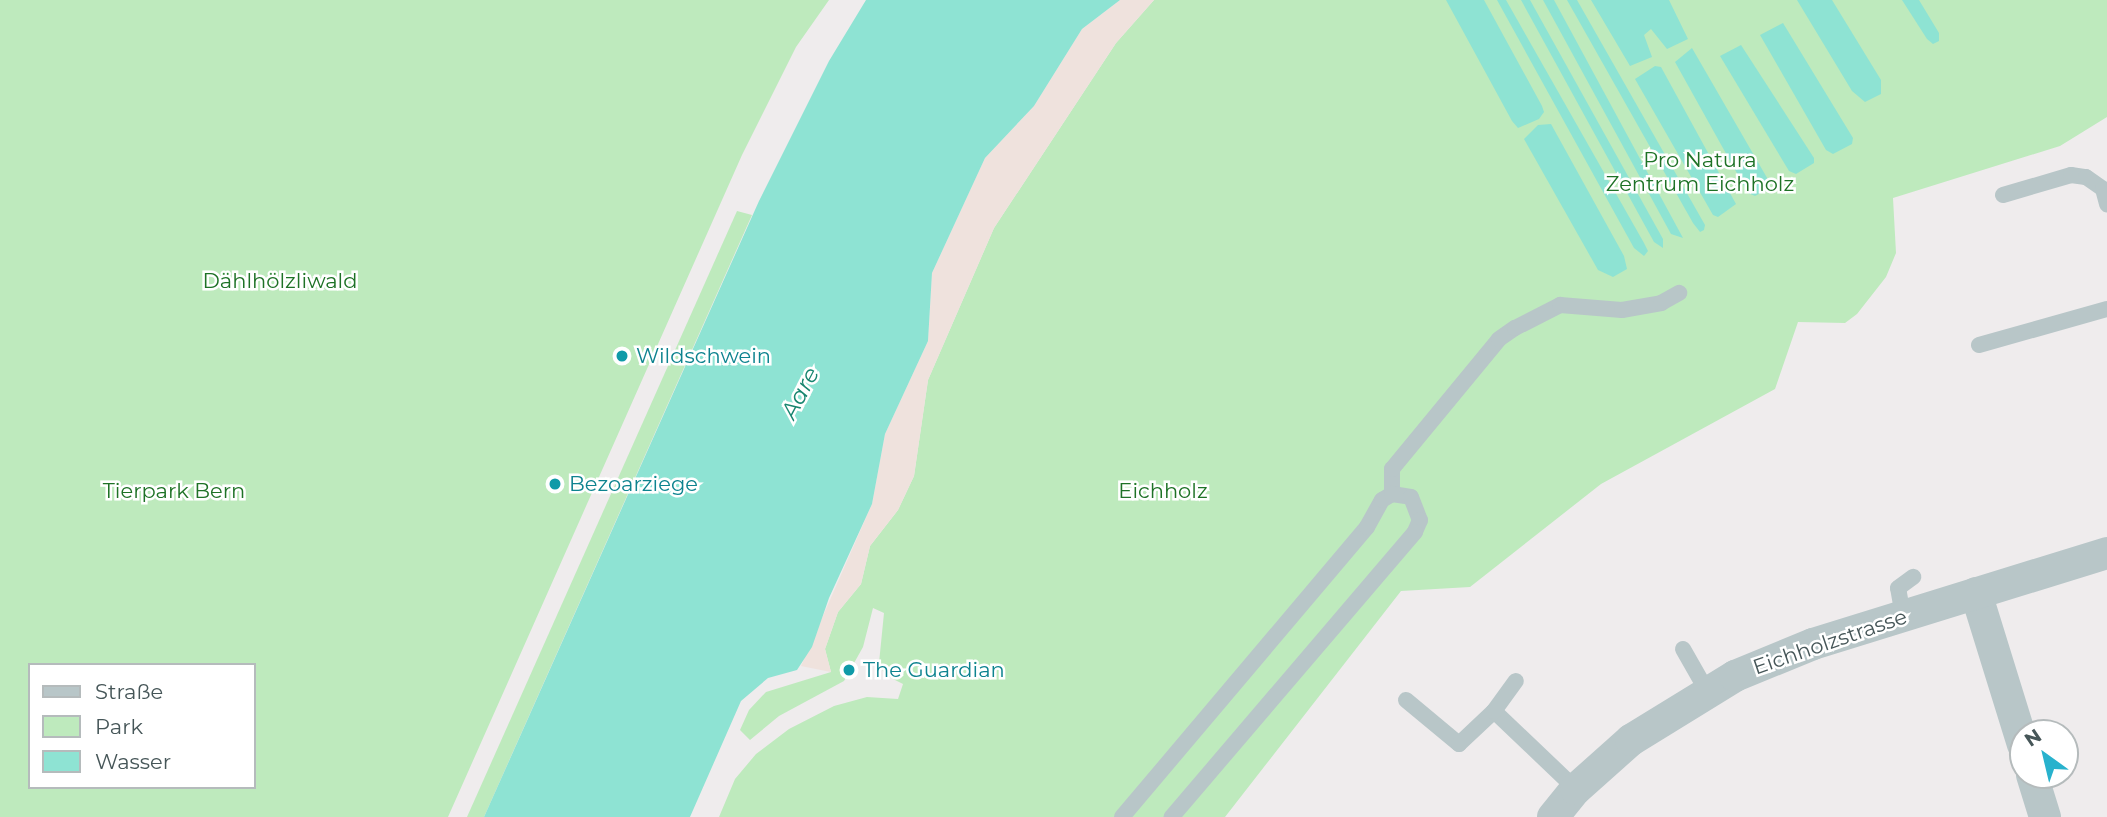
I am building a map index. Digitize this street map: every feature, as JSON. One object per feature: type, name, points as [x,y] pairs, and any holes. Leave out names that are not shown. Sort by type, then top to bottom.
[{"type":"street","name":"Eichholzstrasse","points":[[1553,817],[1576,789],[1631,740],[1707,691],[1776,657],[2107,552]]},
{"type":"street","points":[[1976,593],[2015,719]]},
{"type":"street","points":[[2036,789],[2045,817]]},
{"type":"lane","points":[[2003,195],[2071,175],[2086,177],[2103,189],[2107,204]]},
{"type":"lane","points":[[1122,817],[1392,494],[1392,469],[1499,339],[1560,304],[1622,310],[1661,303],[1679,293]]},
{"type":"lane","points":[[1979,345],[2107,309]]},
{"type":"lane","points":[[1172,817],[1415,532],[1419,509],[1410,497],[1392,494]]},
{"type":"lane","points":[[1903,616],[1898,588],[1913,577]]},
{"type":"lane","points":[[1683,649],[1707,691]]},
{"type":"lane","points":[[1406,700],[1459,744],[1479,720],[1494,711],[1516,681]]},
{"type":"lane","points":[[1494,711],[1576,789]]},
{"type":"green space","name":"Dählhölzliwald","points":[[0,0],[829,0],[796,47],[742,155],[448,817],[0,817]]},
{"type":"green space","name":"Eichholz","points":[[1154,0],[2107,0],[2107,117],[2060,146],[1893,198],[1896,253],[1886,277],[1857,314],[1845,323],[1798,322],[1775,389],[1601,484],[1470,587],[1401,591],[1225,817],[719,817],[735,779],[756,754],[789,729],[834,706],[867,697],[898,699],[903,684],[885,675],[879,663],[884,613],[873,608],[863,647],[844,681],[779,716],[750,740],[740,730],[749,710],[766,692],[831,672],[825,649],[838,612],[861,584],[870,546],[898,510],[914,476],[928,380],[994,228],[1116,43]]},
{"type":"green space","points":[[737,211],[752,215],[484,817],[467,817]]},
{"type":"sand","points":[[1120,0],[1154,0],[1116,43],[994,228],[928,380],[914,476],[898,510],[870,546],[861,584],[838,612],[825,649],[831,672],[801,666],[872,504],[885,434],[928,341],[932,273],[985,158],[1034,106],[1082,29]]},
{"type":"water","name":"Aare","points":[[866,0],[1120,0],[1082,29],[1034,106],[985,158],[932,273],[928,341],[885,434],[872,504],[829,598],[812,647],[797,670],[768,678],[741,701],[690,817],[484,817],[759,201],[829,61]]},
{"type":"water","points":[[1446,0],[1484,0],[1542,106],[1544,112],[1539,119],[1518,128],[1512,121]]},
{"type":"water","points":[[1497,0],[1506,0],[1644,243],[1648,251],[1644,256],[1634,248]]},
{"type":"water","points":[[1521,0],[1530,0],[1663,239],[1663,248],[1654,242]]},
{"type":"water","points":[[1543,0],[1554,0],[1683,238],[1671,234]]},
{"type":"water","points":[[1567,0],[1577,0],[1705,225],[1704,230],[1700,232],[1693,223]]},
{"type":"water","points":[[1591,0],[1669,0],[1688,39],[1667,49],[1651,29],[1644,35],[1652,57],[1630,66]]},
{"type":"water","points":[[1797,0],[1832,0],[1881,80],[1881,94],[1865,102],[1852,91]]},
{"type":"water","points":[[1902,0],[1919,0],[1939,33],[1939,41],[1933,44],[1927,39]]},
{"type":"water","points":[[1783,23],[1853,138],[1852,144],[1833,154],[1826,150],[1760,35]]},
{"type":"water","points":[[1741,45],[1814,158],[1814,163],[1796,174],[1789,171],[1720,56]]},
{"type":"water","points":[[1692,48],[1770,183],[1770,188],[1755,196],[1748,193],[1675,62]]},
{"type":"water","points":[[1655,66],[1661,67],[1736,204],[1718,217],[1713,215],[1635,79]]},
{"type":"water","points":[[1551,124],[1624,256],[1627,269],[1613,277],[1598,270],[1524,139],[1538,125]]},
{"type":"place","name":"Wildschwein","points":[[622,356]]},
{"type":"place","name":"Bezoarziege","points":[[555,484]]},
{"type":"place","name":"The Guardian","points":[[849,670]]},
{"type":"park label","name":"Pro Natura Zentrum Eichholz","points":[[1700,172]]},
{"type":"park label","name":"Tierpark Bern","points":[[174,491]]}]
